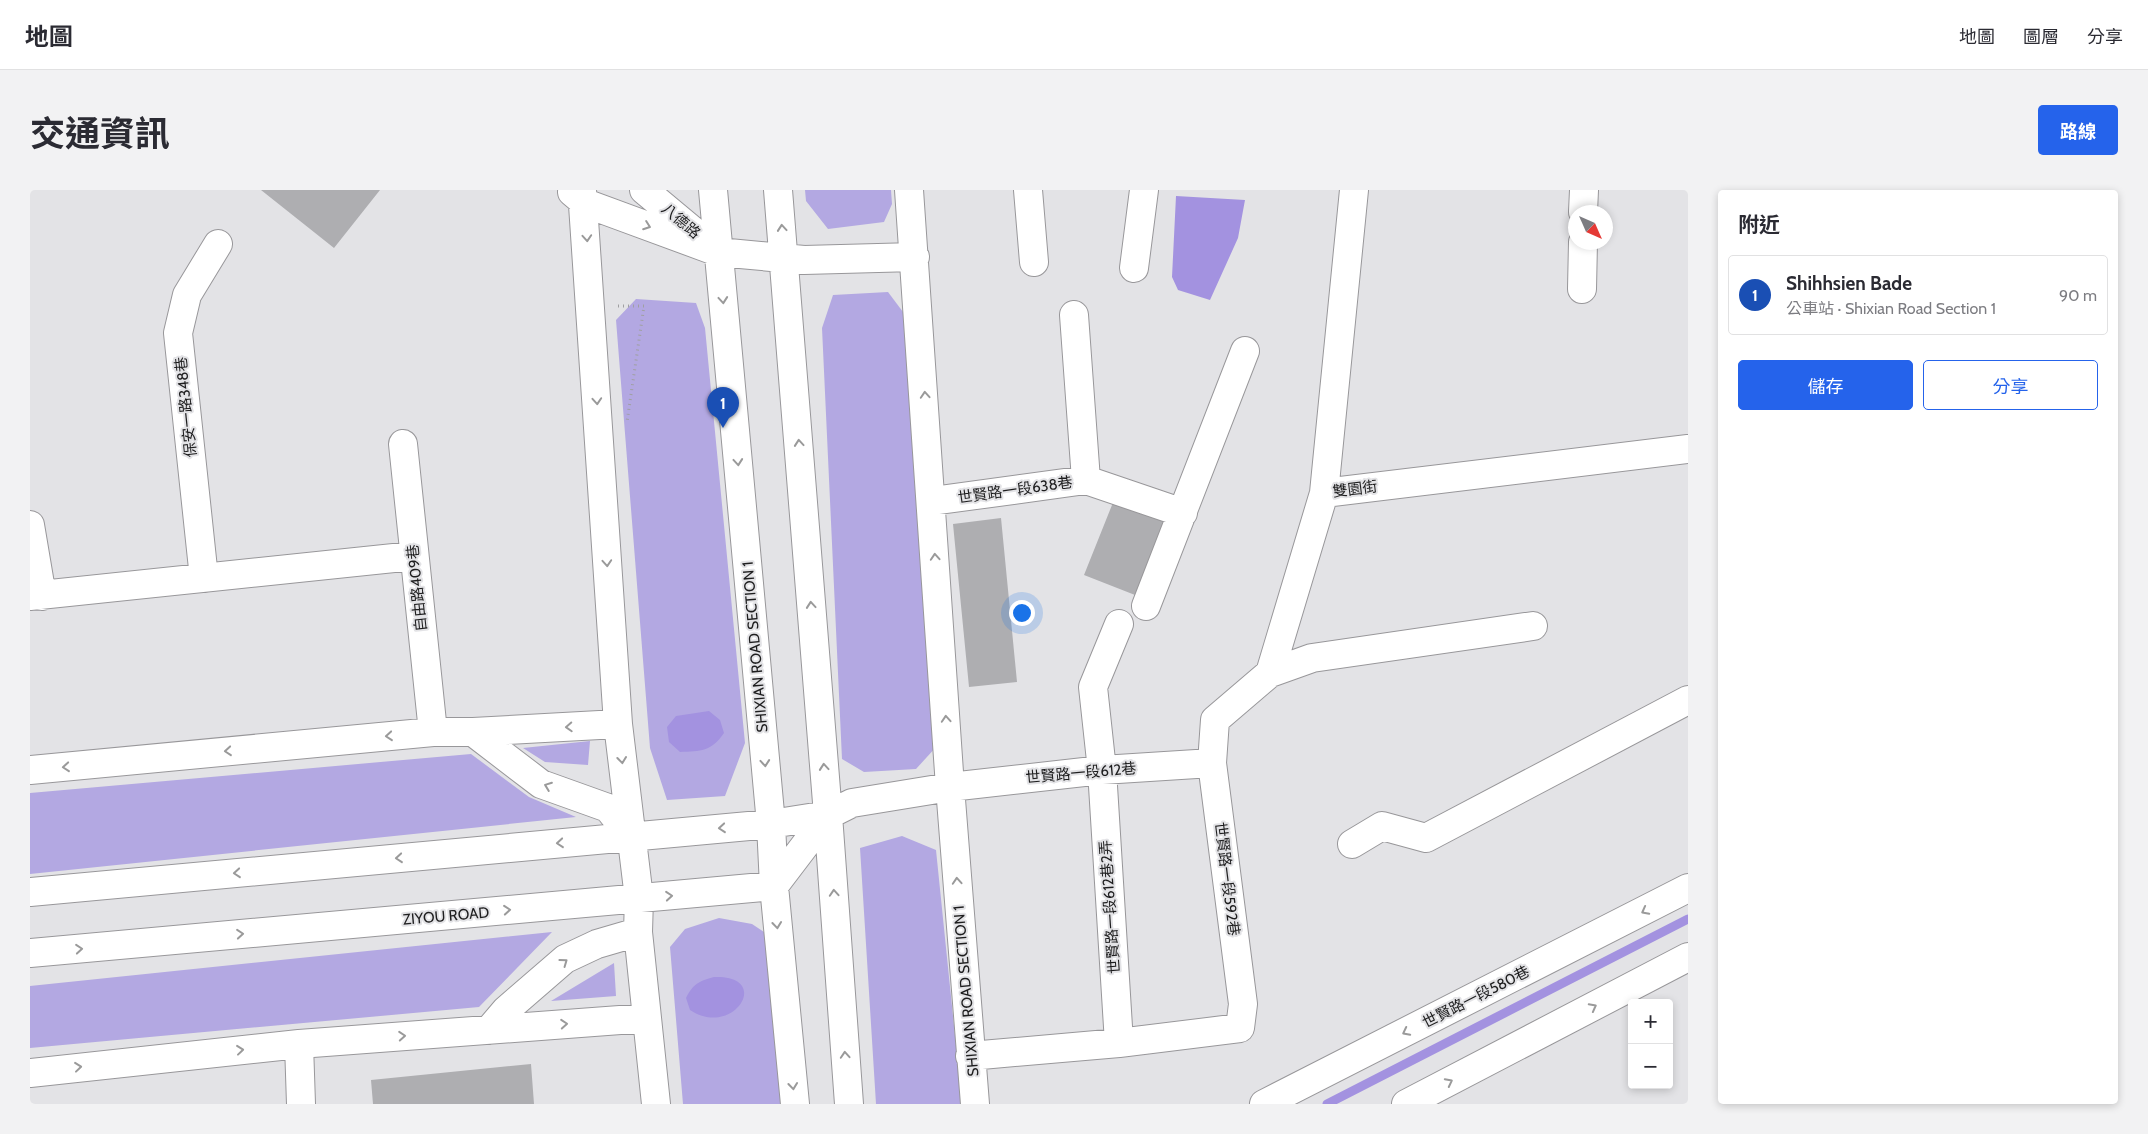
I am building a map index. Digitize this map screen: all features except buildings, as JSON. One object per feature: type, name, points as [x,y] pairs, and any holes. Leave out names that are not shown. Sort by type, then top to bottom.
[{"type":"street","name":"八德路","points":[[644,190],[718,252]]},
{"type":"street","name":"SHIXIAN ROAD SECTION 1","points":[[713,190],[795,1104]]},
{"type":"street","points":[[778,190],[849,1104]]},
{"type":"street","name":"SHIXIAN ROAD SECTION 1","points":[[909,190],[932,501],[950,786],[975,1104]]},
{"type":"street","points":[[1028,190],[1034,262]]},
{"type":"street","points":[[1134,268],[1144,190]]},
{"type":"street","name":"雙園街","points":[[1354,190],[1324,493],[1688,449]]},
{"type":"street","points":[[1583,205],[1584,190]]},
{"type":"street","points":[[656,1104],[638,932],[639,898],[618,724],[579,194],[718,252],[804,260],[915,257]]},
{"type":"street","name":"保安一路348巷","points":[[204,578],[178,333],[187,295],[218,244]]},
{"type":"street","points":[[1582,289],[1583,250]]},
{"type":"street","points":[[1074,315],[1086,480]]},
{"type":"street","points":[[1146,606],[1245,351]]},
{"type":"street","name":"自由路409巷","points":[[403,444],[413,556],[433,732]]},
{"type":"street","name":"世賢路一段638巷","points":[[932,501],[1086,480],[1183,513]]},
{"type":"street","points":[[1270,673],[1324,493]]},
{"type":"street","points":[[30,525],[36,596],[413,556]]},
{"type":"street","name":"世賢路一段612巷2弄","points":[[1119,624],[1093,687],[1102,770],[1119,1043]]},
{"type":"street","points":[[1270,673],[1312,658],[1533,626]]},
{"type":"street","name":"世賢路一段592巷","points":[[970,1056],[1119,1043],[1240,1028],[1243,1004],[1212,763],[1215,720],[1270,673]]},
{"type":"street","points":[[1352,844],[1382,826],[1426,838],[1688,700]]},
{"type":"street","points":[[30,770],[433,732],[473,732],[618,724]]},
{"type":"street","points":[[473,732],[541,784],[608,808],[632,836]]},
{"type":"street","name":"世賢路一段612巷","points":[[950,786],[1102,770],[1212,763]]},
{"type":"street","points":[[30,892],[771,824],[828,815],[852,803],[950,786]]},
{"type":"street","points":[[774,886],[828,815]]},
{"type":"street","name":"ZIYOU ROAD","points":[[30,953],[774,886]]},
{"type":"street","name":"世賢路一段580巷","points":[[1264,1104],[1688,888]]},
{"type":"street","points":[[489,1030],[506,1010],[565,959],[597,944],[638,932]]},
{"type":"street","points":[[1406,1104],[1688,957]]},
{"type":"street","points":[[30,1073],[299,1044],[647,1018]]},
{"type":"street","points":[[299,1044],[301,1104]]},
{"type":"shaded area","points":[[805,190],[891,190],[892,204],[884,222],[828,229],[806,201]]},
{"type":"shaded area","points":[[1176,196],[1245,200],[1238,238],[1210,300],[1178,290],[1172,277]]},
{"type":"shaded area","points":[[888,292],[906,316],[937,746],[916,769],[864,772],[842,759],[822,328],[833,295]]},
{"type":"shaded area","points":[[636,299],[696,303],[705,328],[745,743],[725,796],[667,800],[650,748],[616,320]]},
{"type":"shaded area","points":[[709,711],[720,720],[724,733],[715,744],[700,751],[680,752],[669,742],[667,727],[676,716]]},
{"type":"shaded area","points":[[590,741],[588,765],[545,762],[523,748]]},
{"type":"shaded area","points":[[471,754],[529,797],[576,817],[30,874],[30,793]]},
{"type":"shaded area","points":[[902,836],[936,850],[962,1104],[876,1104],[860,848]]},
{"type":"shaded area","points":[[719,918],[752,924],[770,936],[786,1104],[683,1104],[670,947],[685,929]]},
{"type":"shaded area","points":[[552,932],[479,1007],[30,1048],[30,986]]},
{"type":"shaded area","points":[[614,963],[616,996],[551,1001]]},
{"type":"shaded area","points":[[714,977],[732,979],[742,985],[744,994],[741,1004],[732,1012],[720,1017],[706,1017],[690,1010],[686,998],[691,989],[700,982]]},
{"type":"waterway","points":[[1327,1104],[1688,919]]},
{"type":"place","name":"Shihhsien Bade","points":[[723,428]]}]
